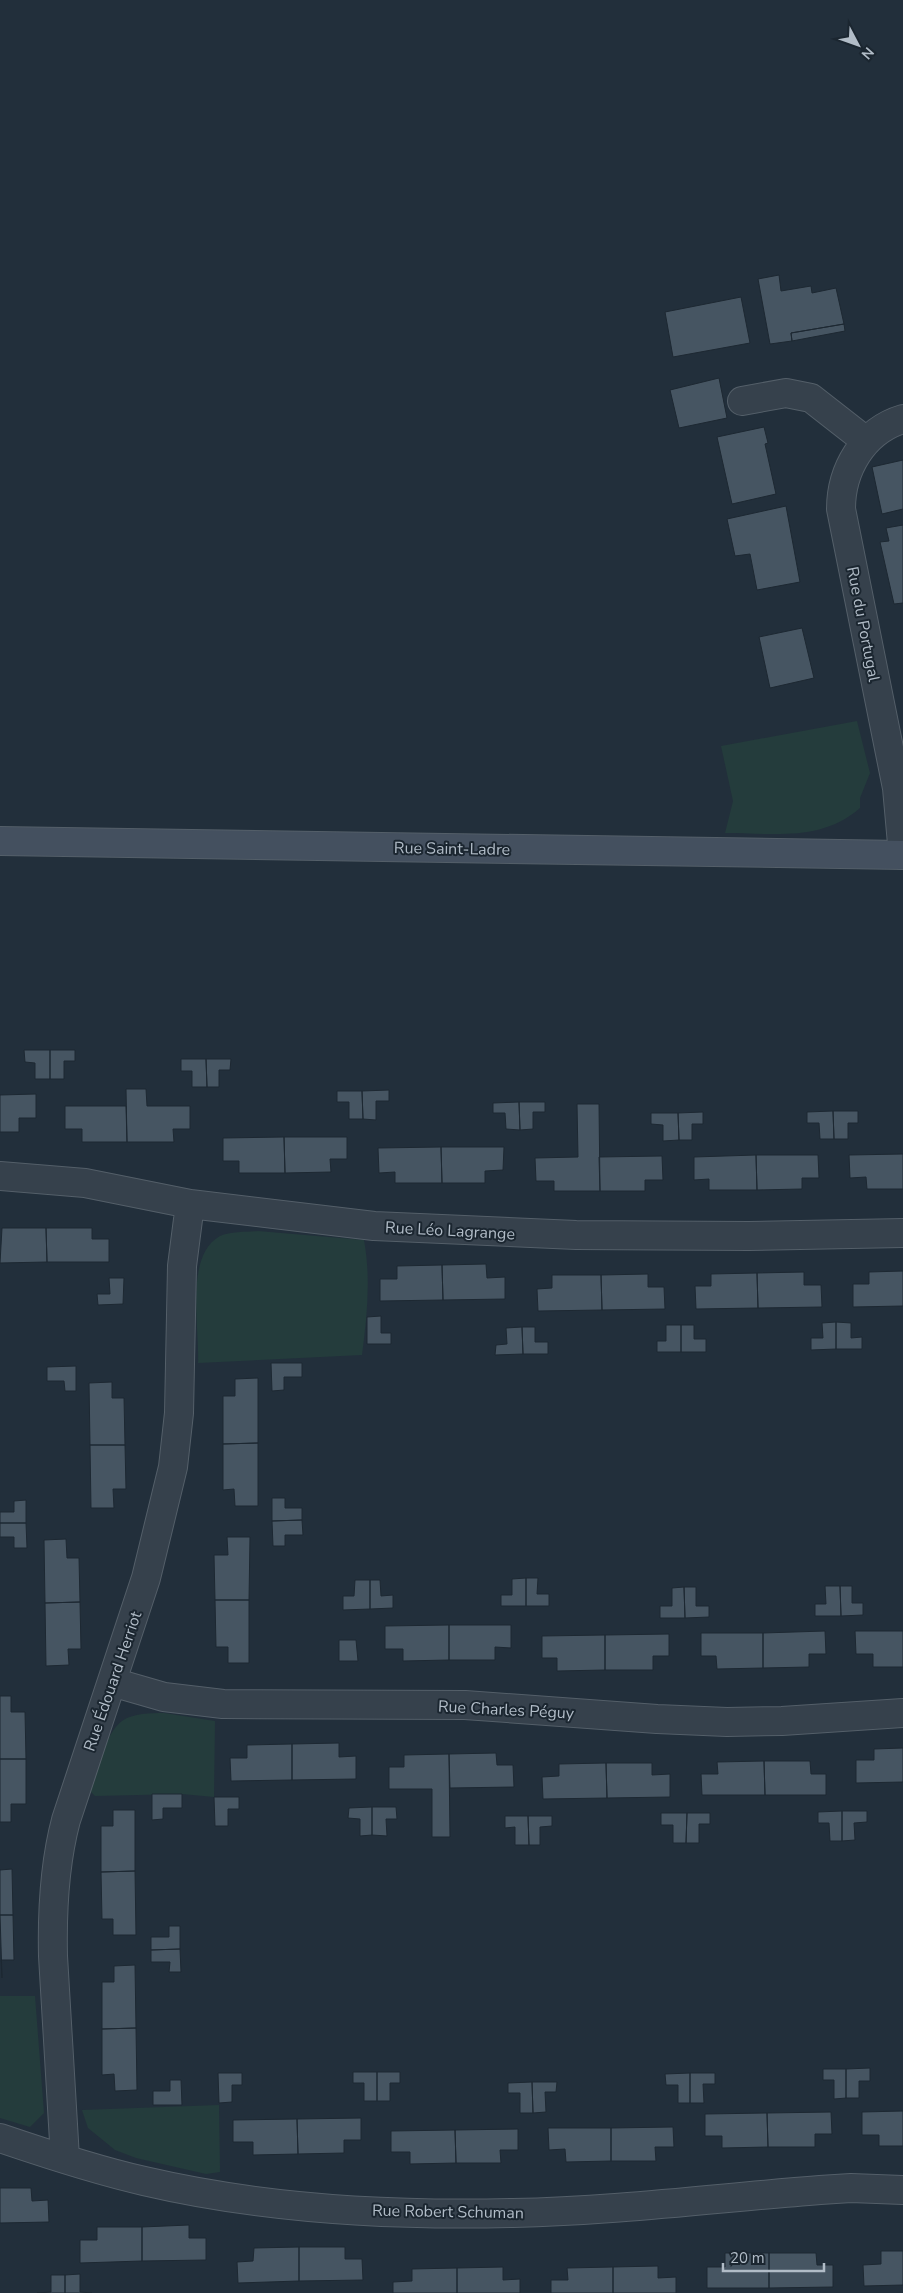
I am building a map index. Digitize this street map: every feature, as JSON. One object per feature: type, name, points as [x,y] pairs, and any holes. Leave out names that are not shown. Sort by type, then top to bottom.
[{"type":"street","points":[[742,401],[786,393],[804,396],[823,407],[866,441]]},
{"type":"street","name":"Rue du Portugal","points":[[903,419],[879,430],[866,441],[853,460],[845,477],[841,509],[896,788],[903,855]]},
{"type":"street","name":"Rue Saint-Ladre","points":[[0,841],[903,855]]},
{"type":"street","name":"Rue Léo Lagrange","points":[[0,1176],[85,1183],[190,1204],[374,1226],[576,1235],[749,1236],[903,1233]]},
{"type":"street","name":"Rue Édouard Herriot","points":[[65,2158],[52,1926],[59,1846],[148,1569],[166,1502],[177,1440],[182,1266],[190,1204]]},
{"type":"street","name":"Rue Charles Péguy","points":[[112,1682],[164,1697],[223,1704],[465,1705],[657,1719],[728,1722],[782,1721],[903,1713]]},
{"type":"street","name":"Rue Robert Schuman","points":[[0,2138],[142,2181],[203,2193],[321,2208],[414,2213],[532,2212],[820,2190],[903,2190]]},
{"type":"green space","points":[[857,721],[870,773],[860,798],[860,808],[845,819],[813,831],[779,834],[725,833],[733,801],[721,746]]},
{"type":"green space","points":[[258,1231],[364,1240],[368,1283],[362,1355],[198,1363],[196,1294],[202,1259],[209,1246],[224,1234]]},
{"type":"green space","points":[[164,1713],[215,1721],[214,1797],[182,1794],[95,1796],[90,1791],[106,1744],[116,1727],[131,1716]]},
{"type":"green space","points":[[0,1996],[35,1996],[44,2113],[30,2127],[0,2118]]},
{"type":"green space","points":[[219,2105],[220,2172],[206,2174],[136,2158],[115,2150],[88,2128],[82,2110]]},
{"type":"building","points":[[779,275],[781,291],[811,286],[812,293],[836,288],[844,324],[791,333],[792,341],[770,344],[758,279]]},
{"type":"building","points":[[741,297],[750,343],[673,357],[665,312]]},
{"type":"building","points":[[844,324],[845,331],[792,341],[791,333]]},
{"type":"building","points":[[719,378],[727,418],[679,428],[670,390]]},
{"type":"building","points":[[764,427],[768,443],[765,444],[776,494],[732,504],[717,437]]},
{"type":"building","points":[[903,460],[903,509],[882,514],[872,467]]},
{"type":"building","points":[[786,506],[800,582],[757,590],[750,554],[735,556],[727,519]]},
{"type":"building","points":[[903,525],[903,603],[894,604],[880,542],[889,541],[886,528]]},
{"type":"building","points":[[802,628],[814,678],[770,688],[759,637]]},
{"type":"building","points":[[24,1050],[50,1050],[50,1079],[35,1079],[35,1063],[25,1062]]},
{"type":"building","points":[[50,1050],[75,1050],[75,1061],[64,1061],[64,1079],[50,1079]]},
{"type":"building","points":[[181,1059],[206,1059],[207,1087],[192,1087],[192,1071],[181,1071]]},
{"type":"building","points":[[206,1059],[231,1059],[230,1070],[219,1070],[219,1087],[207,1087]]},
{"type":"building","points":[[126,1089],[146,1089],[147,1106],[190,1106],[190,1129],[173,1129],[174,1142],[127,1142]]},
{"type":"building","points":[[389,1090],[389,1101],[376,1101],[376,1120],[363,1119],[362,1091]]},
{"type":"building","points":[[337,1091],[362,1091],[363,1119],[349,1119],[349,1102],[337,1102]]},
{"type":"building","points":[[36,1094],[36,1118],[19,1118],[19,1132],[0,1132],[0,1095]]},
{"type":"building","points":[[519,1102],[520,1130],[506,1129],[505,1113],[493,1113],[493,1103]]},
{"type":"building","points":[[519,1102],[545,1102],[545,1112],[533,1112],[533,1129],[520,1130]]},
{"type":"building","points":[[577,1104],[599,1104],[600,1191],[554,1191],[554,1181],[536,1181],[535,1158],[578,1157]]},
{"type":"building","points":[[65,1106],[126,1106],[127,1142],[82,1142],[82,1129],[65,1129]]},
{"type":"building","points":[[833,1111],[858,1111],[858,1123],[848,1123],[848,1139],[834,1139]]},
{"type":"building","points":[[833,1111],[834,1139],[820,1139],[819,1123],[807,1123],[807,1112]]},
{"type":"building","points":[[703,1112],[703,1124],[692,1124],[692,1140],[679,1140],[678,1113]]},
{"type":"building","points":[[651,1113],[678,1113],[679,1140],[663,1141],[663,1125],[651,1124]]},
{"type":"building","points":[[284,1137],[347,1137],[347,1159],[330,1159],[331,1172],[285,1173]]},
{"type":"building","points":[[284,1137],[285,1173],[239,1173],[239,1161],[223,1161],[223,1138]]},
{"type":"building","points":[[441,1147],[442,1183],[395,1183],[395,1172],[379,1173],[378,1148]]},
{"type":"building","points":[[441,1147],[504,1147],[503,1170],[485,1171],[485,1183],[442,1183]]},
{"type":"building","points":[[903,1154],[903,1189],[867,1189],[866,1177],[850,1178],[849,1155]]},
{"type":"building","points":[[756,1155],[818,1155],[819,1178],[802,1178],[802,1189],[757,1190]]},
{"type":"building","points":[[756,1155],[757,1190],[709,1190],[709,1179],[694,1180],[694,1157]]},
{"type":"building","points":[[662,1156],[663,1180],[645,1180],[645,1191],[600,1191],[599,1157]]},
{"type":"building","points":[[2,1228],[46,1228],[47,1262],[0,1263]]},
{"type":"building","points":[[46,1228],[92,1228],[92,1239],[109,1239],[109,1262],[47,1262]]},
{"type":"building","points":[[486,1264],[487,1278],[505,1277],[505,1299],[443,1300],[442,1265]]},
{"type":"building","points":[[442,1265],[443,1300],[380,1301],[380,1279],[397,1279],[397,1266]]},
{"type":"building","points":[[903,1271],[903,1306],[853,1307],[853,1284],[869,1284],[869,1272]]},
{"type":"building","points":[[804,1272],[804,1285],[821,1285],[822,1307],[758,1308],[757,1273]]},
{"type":"building","points":[[757,1273],[758,1308],[696,1309],[695,1286],[711,1286],[711,1274]]},
{"type":"building","points":[[648,1274],[648,1287],[664,1287],[665,1309],[602,1310],[601,1275]]},
{"type":"building","points":[[552,1275],[601,1275],[602,1310],[538,1311],[537,1289],[552,1288]]},
{"type":"building","points":[[109,1278],[124,1278],[123,1304],[98,1305],[97,1294],[110,1294]]},
{"type":"building","points":[[381,1316],[381,1333],[391,1333],[391,1344],[367,1344],[367,1317]]},
{"type":"building","points":[[836,1322],[836,1349],[811,1350],[811,1338],[823,1338],[822,1323]]},
{"type":"building","points":[[836,1322],[851,1323],[851,1338],[862,1337],[862,1349],[836,1349]]},
{"type":"building","points":[[666,1325],[681,1325],[681,1352],[657,1352],[657,1341],[666,1341]]},
{"type":"building","points":[[681,1325],[694,1325],[694,1339],[706,1339],[706,1352],[681,1352]]},
{"type":"building","points":[[522,1327],[523,1354],[495,1355],[496,1345],[507,1344],[506,1328]]},
{"type":"building","points":[[522,1327],[535,1327],[535,1342],[548,1342],[548,1354],[523,1354]]},
{"type":"building","points":[[271,1363],[302,1363],[302,1377],[284,1377],[284,1390],[272,1391]]},
{"type":"building","points":[[76,1366],[76,1391],[65,1391],[64,1381],[47,1381],[47,1367]]},
{"type":"building","points":[[258,1378],[258,1443],[223,1444],[223,1396],[235,1396],[235,1379]]},
{"type":"building","points":[[112,1382],[112,1398],[124,1398],[125,1445],[90,1445],[89,1383]]},
{"type":"building","points":[[258,1443],[258,1506],[235,1506],[234,1489],[223,1490],[223,1444]]},
{"type":"building","points":[[90,1445],[125,1445],[126,1489],[113,1489],[114,1508],[91,1508]]},
{"type":"building","points":[[272,1498],[285,1498],[285,1508],[302,1508],[302,1520],[272,1521]]},
{"type":"building","points":[[26,1500],[26,1523],[0,1523],[0,1512],[14,1512],[14,1501]]},
{"type":"building","points":[[302,1520],[303,1535],[285,1535],[285,1546],[273,1546],[272,1521]]},
{"type":"building","points":[[0,1523],[26,1523],[27,1548],[14,1548],[14,1537],[0,1537]]},
{"type":"building","points":[[227,1537],[250,1537],[249,1600],[215,1600],[214,1555],[228,1555]]},
{"type":"building","points":[[66,1539],[67,1558],[79,1558],[80,1602],[45,1603],[44,1540]]},
{"type":"building","points":[[526,1578],[538,1578],[537,1594],[549,1594],[549,1606],[526,1606]]},
{"type":"building","points":[[526,1578],[526,1606],[501,1606],[501,1595],[512,1595],[512,1579]]},
{"type":"building","points":[[355,1580],[370,1580],[370,1609],[343,1610],[343,1596],[354,1596]]},
{"type":"building","points":[[370,1580],[380,1580],[381,1596],[393,1595],[393,1608],[370,1609]]},
{"type":"building","points":[[825,1586],[840,1586],[841,1616],[815,1616],[815,1604],[826,1604]]},
{"type":"building","points":[[840,1586],[852,1586],[852,1603],[863,1603],[863,1615],[841,1616]]},
{"type":"building","points":[[684,1587],[696,1587],[696,1606],[709,1606],[709,1617],[685,1618]]},
{"type":"building","points":[[684,1587],[685,1618],[660,1618],[660,1606],[672,1606],[672,1588]]},
{"type":"building","points":[[215,1600],[249,1600],[249,1663],[228,1663],[228,1647],[216,1647]]},
{"type":"building","points":[[80,1602],[81,1649],[68,1649],[69,1665],[46,1666],[45,1603]]},
{"type":"building","points":[[449,1625],[449,1660],[403,1661],[403,1649],[385,1649],[385,1626]]},
{"type":"building","points":[[449,1625],[511,1625],[511,1648],[495,1647],[495,1660],[449,1660]]},
{"type":"building","points":[[825,1631],[826,1654],[809,1654],[809,1667],[763,1668],[763,1633]]},
{"type":"building","points":[[855,1631],[903,1631],[903,1667],[873,1667],[873,1654],[856,1654]]},
{"type":"building","points":[[701,1633],[763,1633],[763,1668],[717,1669],[716,1656],[701,1656]]},
{"type":"building","points":[[669,1634],[669,1656],[653,1656],[653,1670],[605,1670],[605,1635]]},
{"type":"building","points":[[605,1635],[605,1670],[557,1671],[557,1658],[542,1658],[542,1636]]},
{"type":"building","points":[[339,1640],[356,1640],[358,1661],[339,1661]]},
{"type":"building","points":[[0,1696],[11,1696],[11,1712],[25,1712],[26,1759],[0,1759]]},
{"type":"building","points":[[339,1743],[339,1757],[356,1756],[356,1779],[292,1780],[292,1744]]},
{"type":"building","points":[[292,1744],[292,1780],[231,1781],[230,1758],[247,1758],[247,1745]]},
{"type":"building","points":[[903,1748],[903,1782],[856,1783],[856,1760],[874,1760],[874,1749]]},
{"type":"building","points":[[496,1753],[497,1765],[513,1765],[514,1787],[450,1788],[449,1754]]},
{"type":"building","points":[[449,1754],[450,1837],[432,1837],[432,1789],[389,1789],[389,1767],[404,1767],[404,1755]]},
{"type":"building","points":[[0,1759],[26,1759],[26,1804],[11,1804],[11,1822],[0,1822]]},
{"type":"building","points":[[764,1761],[810,1761],[811,1774],[826,1774],[826,1795],[765,1795]]},
{"type":"building","points":[[764,1761],[765,1795],[702,1795],[701,1774],[718,1774],[717,1762]]},
{"type":"building","points":[[606,1763],[607,1798],[543,1799],[542,1777],[559,1776],[559,1764]]},
{"type":"building","points":[[606,1763],[652,1763],[652,1775],[670,1774],[670,1797],[607,1798]]},
{"type":"building","points":[[152,1794],[182,1794],[182,1808],[163,1808],[163,1819],[152,1820]]},
{"type":"building","points":[[214,1797],[239,1797],[239,1809],[228,1809],[228,1826],[215,1826]]},
{"type":"building","points":[[372,1807],[396,1807],[397,1819],[386,1819],[387,1836],[372,1835]]},
{"type":"building","points":[[372,1807],[372,1835],[360,1836],[360,1819],[348,1818],[349,1808]]},
{"type":"building","points":[[113,1810],[135,1810],[135,1871],[101,1872],[101,1826],[113,1826]]},
{"type":"building","points":[[842,1811],[867,1811],[867,1822],[854,1823],[855,1840],[842,1841]]},
{"type":"building","points":[[842,1811],[842,1841],[830,1841],[829,1823],[818,1823],[818,1812]]},
{"type":"building","points":[[661,1813],[687,1813],[686,1843],[673,1843],[673,1825],[661,1825]]},
{"type":"building","points":[[687,1813],[710,1813],[710,1824],[699,1824],[699,1843],[686,1843]]},
{"type":"building","points":[[505,1816],[528,1816],[529,1845],[515,1845],[515,1827],[505,1828]]},
{"type":"building","points":[[528,1816],[552,1816],[552,1826],[540,1827],[540,1845],[529,1845]]},
{"type":"building","points":[[12,1869],[13,1915],[0,1915],[0,1870]]},
{"type":"building","points":[[135,1871],[136,1935],[113,1935],[113,1919],[102,1919],[101,1872]]},
{"type":"building","points":[[0,1915],[13,1915],[14,1960],[1,1960]]},
{"type":"building","points":[[169,1926],[180,1926],[180,1949],[151,1950],[151,1937],[169,1937]]},
{"type":"building","points":[[180,1949],[181,1972],[169,1972],[170,1962],[151,1962],[151,1950]]},
{"type":"building","points":[[135,1965],[136,2028],[102,2029],[102,1982],[114,1982],[114,1966]]},
{"type":"building","points":[[136,2028],[137,2090],[115,2091],[114,2074],[102,2075],[102,2029]]},
{"type":"building","points":[[870,2068],[870,2081],[859,2081],[859,2098],[846,2098],[846,2069]]},
{"type":"building","points":[[823,2069],[846,2069],[846,2098],[834,2099],[834,2080],[823,2080]]},
{"type":"building","points":[[353,2072],[377,2072],[377,2101],[364,2101],[364,2083],[353,2083]]},
{"type":"building","points":[[377,2072],[400,2072],[400,2083],[390,2083],[390,2101],[377,2101]]},
{"type":"building","points":[[218,2073],[242,2073],[242,2085],[232,2085],[232,2102],[219,2103]]},
{"type":"building","points":[[690,2073],[690,2103],[678,2103],[678,2085],[666,2085],[665,2074]]},
{"type":"building","points":[[690,2073],[715,2073],[715,2084],[703,2084],[704,2103],[690,2103]]},
{"type":"building","points":[[170,2080],[181,2080],[182,2105],[153,2105],[153,2091],[170,2091]]},
{"type":"building","points":[[532,2082],[533,2113],[520,2113],[520,2093],[508,2093],[508,2083]]},
{"type":"building","points":[[532,2082],[557,2082],[556,2092],[545,2092],[546,2112],[533,2113]]},
{"type":"building","points":[[903,2111],[903,2146],[879,2146],[879,2135],[862,2135],[862,2112]]},
{"type":"building","points":[[831,2112],[832,2134],[815,2134],[815,2147],[768,2147],[767,2113]]},
{"type":"building","points":[[767,2113],[768,2147],[722,2148],[722,2136],[705,2136],[705,2114]]},
{"type":"building","points":[[361,2118],[361,2140],[344,2140],[344,2153],[298,2154],[297,2119]]},
{"type":"building","points":[[297,2119],[298,2154],[253,2155],[253,2142],[233,2142],[233,2120]]},
{"type":"building","points":[[673,2127],[674,2147],[655,2147],[656,2161],[611,2161],[611,2128]]},
{"type":"building","points":[[548,2128],[611,2128],[611,2161],[566,2162],[565,2149],[549,2150]]},
{"type":"building","points":[[518,2129],[518,2150],[500,2150],[501,2163],[456,2163],[455,2130]]},
{"type":"building","points":[[455,2130],[456,2163],[410,2164],[410,2152],[391,2152],[391,2131]]},
{"type":"building","points":[[0,2188],[31,2188],[32,2201],[48,2200],[49,2222],[0,2223]]},
{"type":"building","points":[[189,2225],[189,2238],[206,2238],[206,2260],[142,2261],[142,2227]]},
{"type":"building","points":[[97,2227],[142,2227],[142,2261],[80,2263],[80,2240],[97,2240]]},
{"type":"building","points":[[299,2247],[345,2247],[345,2259],[362,2259],[363,2280],[299,2281]]},
{"type":"building","points":[[299,2247],[299,2281],[238,2283],[237,2262],[253,2261],[254,2248]]},
{"type":"building","points":[[881,2251],[903,2251],[903,2285],[864,2286],[863,2265],[881,2264]]},
{"type":"building","points":[[725,2253],[769,2253],[769,2288],[707,2288],[707,2267],[725,2267]]},
{"type":"building","points":[[769,2253],[816,2253],[817,2265],[833,2265],[833,2287],[769,2288]]},
{"type":"building","points":[[658,2266],[658,2278],[676,2277],[676,2293],[613,2293],[613,2267]]},
{"type":"building","points":[[503,2267],[503,2280],[520,2279],[520,2293],[457,2293],[457,2268]]},
{"type":"building","points":[[613,2267],[613,2293],[551,2293],[551,2280],[568,2280],[567,2268]]},
{"type":"building","points":[[457,2268],[457,2293],[393,2293],[393,2282],[412,2281],[412,2269]]},
{"type":"building","points":[[80,2274],[80,2292],[92,2293],[65,2293],[65,2275]]},
{"type":"building","points":[[51,2275],[65,2275],[65,2293],[37,2293],[51,2292]]}]
